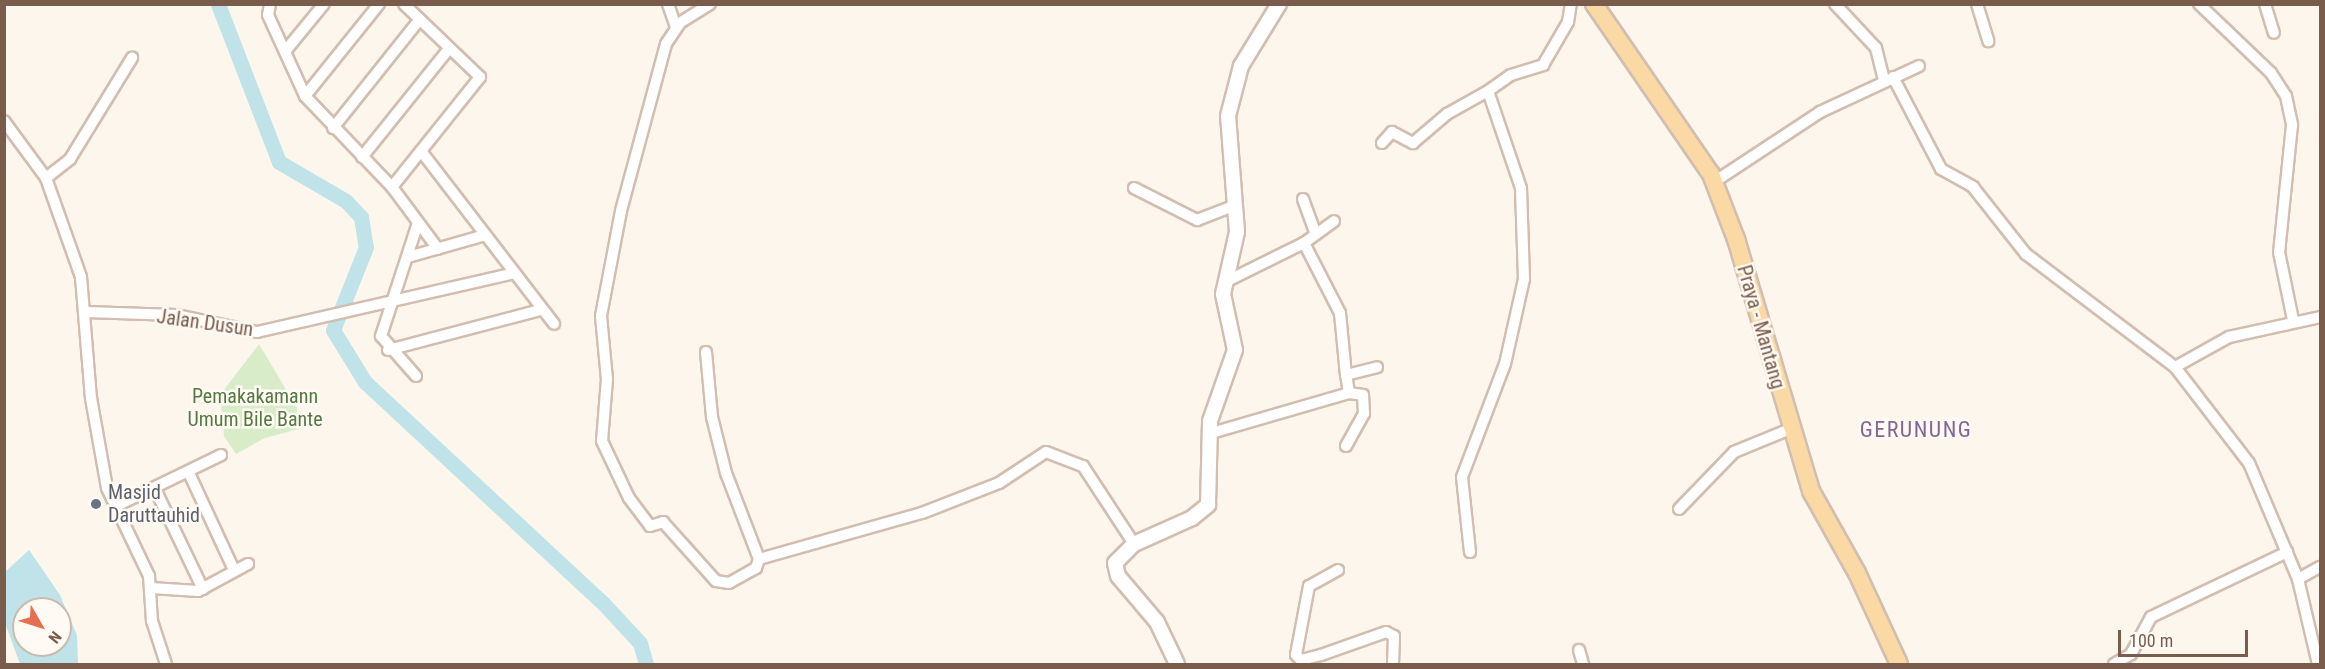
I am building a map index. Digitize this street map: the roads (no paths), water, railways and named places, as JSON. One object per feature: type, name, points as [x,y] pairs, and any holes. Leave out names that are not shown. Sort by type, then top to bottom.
[{"type":"main road","name":"Praya - Mantang","points":[[1601,7],[1701,154],[1714,182],[1811,491],[1857,573],[1899,664]]},
{"type":"street","points":[[270,4],[268,15],[287,49],[305,96],[333,128],[392,187],[438,249]]},
{"type":"street","points":[[287,49],[324,4]]},
{"type":"street","points":[[305,96],[379,4]]},
{"type":"street","points":[[392,187],[480,77],[448,50],[404,4]]},
{"type":"street","points":[[668,4],[676,27]]},
{"type":"street","points":[[706,352],[712,417],[728,481],[759,559],[756,568],[729,583],[716,581],[663,522],[650,526],[629,498],[602,441],[607,379],[601,316],[621,211],[666,44],[676,27],[710,4]]},
{"type":"street","points":[[1177,664],[1157,622],[1115,569],[1119,554],[1134,544],[1192,519],[1208,505],[1208,434],[1234,358],[1225,282],[1236,243],[1236,205],[1227,157],[1229,108],[1252,42],[1278,4]]},
{"type":"street","points":[[1382,143],[1391,132],[1413,143],[1447,114],[1511,75],[1543,64],[1568,22],[1571,4]]},
{"type":"street","points":[[1835,4],[1876,48],[1888,79],[1941,169],[1972,187],[2026,254],[2175,367],[2249,463],[2298,579],[2318,664]]},
{"type":"street","points":[[1977,4],[1988,40]]},
{"type":"street","points":[[2199,4],[2271,73],[2286,96],[2292,124],[2279,252],[2293,320]]},
{"type":"street","points":[[2265,4],[2274,33]]},
{"type":"street","points":[[333,128],[420,19]]},
{"type":"street","points":[[362,157],[448,50]]},
{"type":"street","points":[[46,178],[70,159],[132,58]]},
{"type":"street","points":[[1714,182],[1820,112],[1919,66]]},
{"type":"street","points":[[1470,552],[1462,477],[1505,364],[1524,279],[1521,188],[1488,91]]},
{"type":"street","points":[[4,121],[46,178],[81,277],[86,312],[91,398],[114,507],[143,560],[151,588],[152,621],[166,664]]},
{"type":"street","points":[[421,151],[540,310],[554,324]]},
{"type":"street","points":[[1134,188],[1197,220],[1236,205]]},
{"type":"street","points":[[1303,199],[1316,234]]},
{"type":"street","points":[[1225,282],[1304,243],[1334,221]]},
{"type":"street","points":[[416,376],[388,350],[381,336],[418,223]]},
{"type":"street","points":[[408,256],[485,235]]},
{"type":"street","points":[[1304,243],[1338,309],[1349,393]]},
{"type":"street","name":"Jalan Dusun","points":[[86,312],[176,315],[245,333],[354,314],[393,302],[514,273]]},
{"type":"street","points":[[388,350],[540,310]]},
{"type":"street","points":[[2175,367],[2229,337],[2293,320],[2320,317]]},
{"type":"street","points":[[1346,375],[1377,367]]},
{"type":"street","points":[[1208,434],[1349,393],[1363,395],[1364,414],[1346,446]]},
{"type":"street","points":[[1679,509],[1734,452],[1790,429]]},
{"type":"street","points":[[759,559],[922,513],[999,483],[1046,452],[1083,466],[1134,544]]},
{"type":"street","points":[[114,507],[189,473],[221,455]]},
{"type":"street","points":[[189,473],[233,568]]},
{"type":"street","points":[[155,489],[203,589]]},
{"type":"street","points":[[2114,664],[2132,654],[2151,617],[2287,552]]},
{"type":"street","points":[[151,588],[203,589],[233,568],[248,564]]},
{"type":"street","points":[[2298,579],[2320,567]]},
{"type":"street","points":[[1338,570],[1309,586],[1296,655],[1301,660],[1332,652],[1386,632],[1394,636],[1393,664]]},
{"type":"street","points":[[1579,650],[1583,664]]},
{"type":"water","points":[[29,550],[61,597],[12,597],[12,642],[5,623],[5,572]]},
{"type":"water","points":[[72,623],[77,635],[78,664],[20,664],[17,657],[72,657]]},
{"type":"waterway","points":[[218,4],[279,162],[346,201],[361,217],[366,247],[333,330],[365,382],[603,603],[640,643],[646,664]]},
{"type":"place","name":"Masjid Daruttauhid","points":[[96,504]]},
{"type":"district","name":"GERUNUNG","points":[[1916,430]]},
{"type":"park label","name":"Pemakakamann Umum Bile Bante","points":[[255,408]]}]
